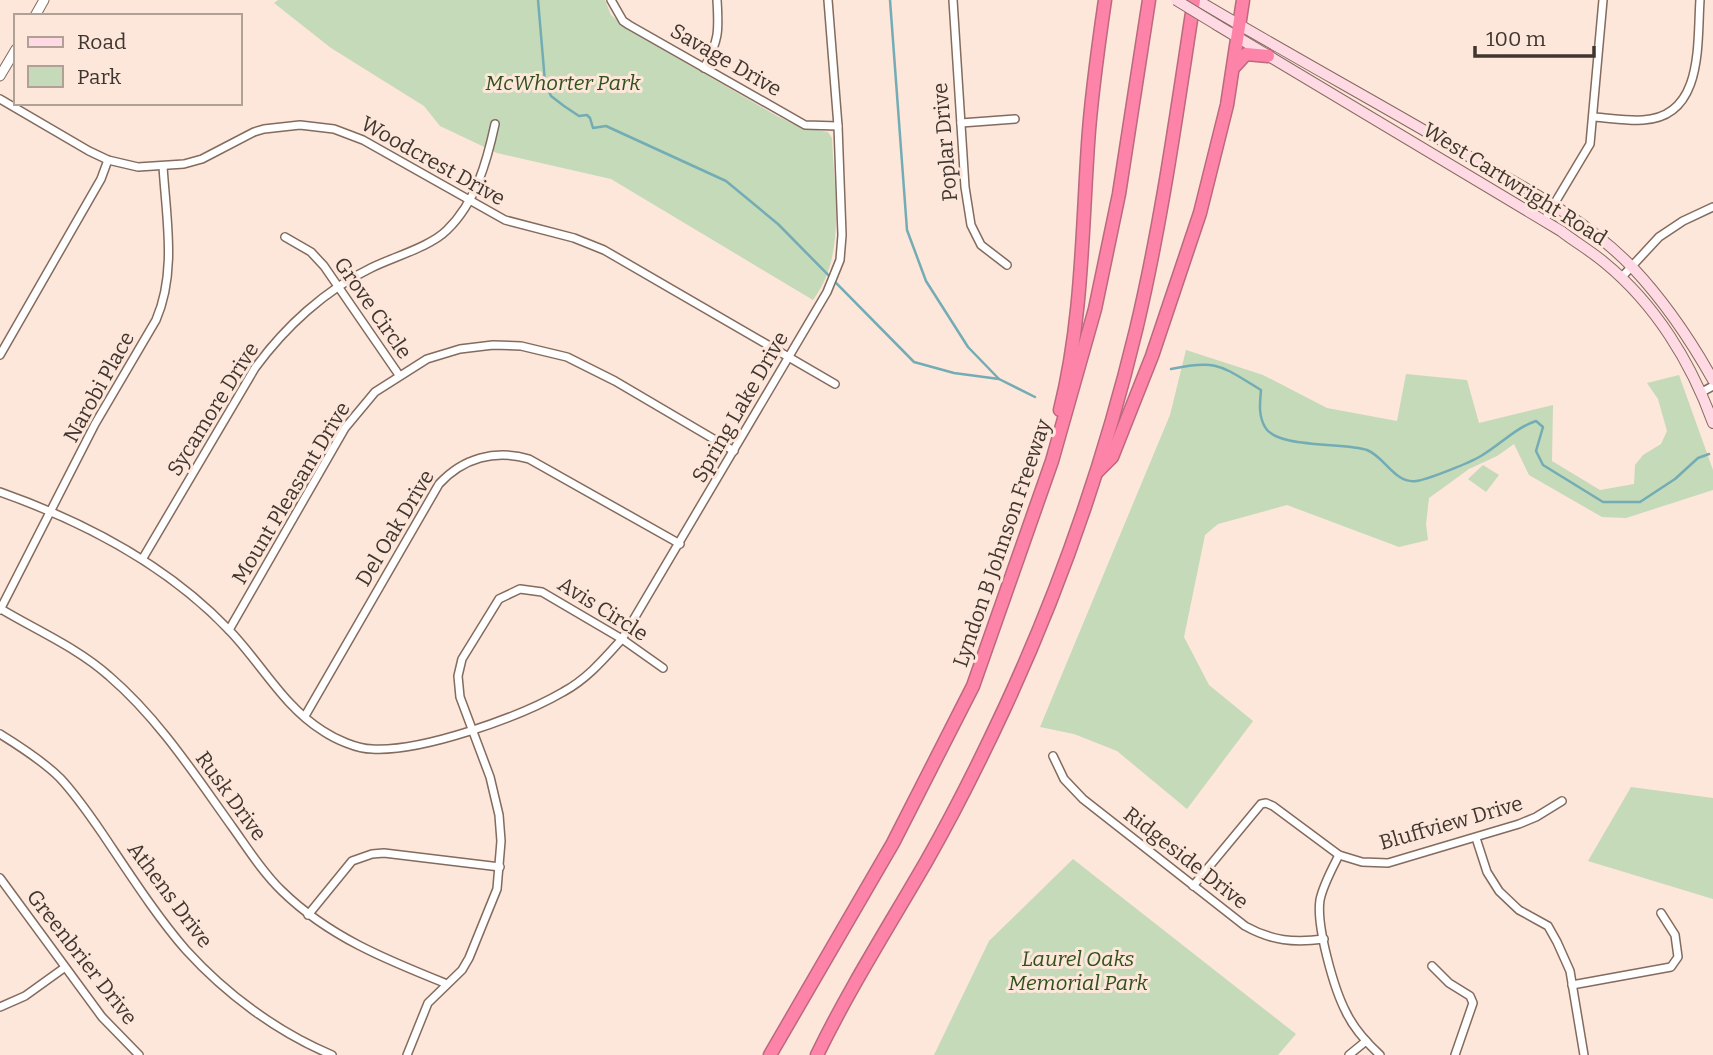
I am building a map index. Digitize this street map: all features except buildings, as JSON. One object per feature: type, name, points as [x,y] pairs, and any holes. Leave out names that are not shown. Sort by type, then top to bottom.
[{"type":"highway","points":[[1023,542],[1061,407],[1075,331],[1089,130],[1105,0]]},
{"type":"highway","name":"Lyndon B Johnson Freeway","points":[[770,1055],[894,843],[973,686],[1069,407],[1095,309],[1119,194],[1149,0]]},
{"type":"highway","points":[[817,1055],[932,851],[986,747],[1052,595],[1094,475],[1123,380],[1149,272],[1196,0]]},
{"type":"highway","points":[[1094,475],[1112,457],[1172,300],[1211,175],[1227,106],[1242,0]]},
{"type":"highway","points":[[1233,69],[1245,54],[1268,56]]},
{"type":"main road","points":[[1176,0],[1217,24],[1238,31]]},
{"type":"main road","points":[[1196,0],[1219,13],[1238,31]]},
{"type":"main road","name":"West Cartwright Road","points":[[1238,31],[1268,56],[1544,221],[1605,263],[1657,319],[1679,348],[1702,392],[1713,423]]},
{"type":"main road","name":"West Cartwright Road","points":[[1238,31],[1363,94],[1553,205],[1584,226],[1632,267],[1675,318],[1691,340],[1713,380]]},
{"type":"main road","points":[[1300,76],[1307,64]]},
{"type":"main road","points":[[1355,109],[1363,94]]},
{"type":"street","name":"Savage Drive","points":[[611,0],[623,21],[629,25],[805,125],[838,126]]},
{"type":"street","points":[[704,68],[719,32],[717,0]]},
{"type":"street","name":"Spring Lake Drive","points":[[0,492],[51,513],[143,558],[178,584],[229,630],[277,690],[305,716],[323,731],[369,750],[420,746],[527,709],[564,692],[601,663],[622,639],[827,292],[838,268],[842,235],[838,126],[828,0]]},
{"type":"street","name":"Poplar Drive","points":[[953,0],[965,187],[971,225],[981,245],[1007,265]]},
{"type":"street","points":[[1544,221],[1590,144],[1603,0]]},
{"type":"street","points":[[1594,117],[1646,120],[1667,113],[1681,103],[1689,90],[1696,66],[1700,0]]},
{"type":"street","points":[[0,76],[14,52]]},
{"type":"street","name":"Woodcrest Drive","points":[[0,99],[89,152],[138,167],[184,164],[202,159],[254,132],[300,125],[334,129],[363,140],[505,220],[575,238],[604,250],[835,384]]},
{"type":"street","points":[[961,123],[1015,119]]},
{"type":"street","name":"Sycamore Drive","points":[[143,558],[262,359],[307,311],[339,285],[446,232],[482,175],[495,124]]},
{"type":"street","points":[[0,355],[101,179],[108,160]]},
{"type":"street","name":"Narobi Place","points":[[0,610],[95,424],[163,306],[169,264],[163,166]]},
{"type":"street","points":[[1621,278],[1669,229],[1713,207]]},
{"type":"street","name":"Grove Circle","points":[[285,237],[311,252],[339,285],[399,375]]},
{"type":"street","name":"Mount Pleasant Drive","points":[[229,630],[345,428],[375,391],[428,359],[460,349],[493,345],[521,346],[567,357],[615,381],[734,451]]},
{"type":"street","points":[[1702,392],[1713,386]]},
{"type":"street","name":"Del Oak Drive","points":[[305,716],[439,484],[451,470],[475,457],[512,454],[529,459],[680,544]]},
{"type":"street","name":"Avis Circle","points":[[407,1055],[428,1003],[462,970],[491,909],[497,889],[500,867],[499,815],[490,777],[460,697],[458,676],[462,659],[499,599],[520,589],[542,592],[622,639],[663,668]]},
{"type":"street","name":"Rusk Drive","points":[[0,610],[109,675],[166,737],[280,890],[308,915],[377,956],[447,984]]},
{"type":"street","name":"Athens Drive","points":[[0,734],[34,757],[83,805],[185,949],[237,998],[270,1021],[332,1055]]},
{"type":"street","name":"Ridgeside Drive","points":[[1053,756],[1063,779],[1083,799],[1193,886],[1260,934],[1290,942],[1324,939]]},
{"type":"street","name":"Bluffview Drive","points":[[1193,886],[1261,804],[1273,806],[1339,855],[1362,862],[1388,863],[1476,838],[1536,817],[1562,801]]},
{"type":"street","points":[[1476,838],[1488,872],[1499,891],[1519,910],[1548,926],[1570,971],[1584,1055]]},
{"type":"street","points":[[308,915],[352,861],[372,854],[384,853],[500,867]]},
{"type":"street","points":[[1339,855],[1320,900],[1320,920],[1338,995],[1346,1013],[1380,1055]]},
{"type":"street","name":"Greenbrier Drive","points":[[0,878],[64,968],[135,1054]]},
{"type":"street","points":[[1572,985],[1671,967],[1678,957],[1675,935],[1661,913]]},
{"type":"street","points":[[1432,966],[1449,983],[1470,996],[1473,1003],[1455,1055]]},
{"type":"street","points":[[0,1007],[25,996],[64,968]]},
{"type":"street","points":[[1349,1055],[1366,1041]]},
{"type":"green space","name":"McWhorter Park","points":[[278,0],[605,0],[611,15],[626,28],[777,116],[800,127],[828,132],[832,138],[836,222],[831,263],[824,282],[813,300],[611,179],[497,153],[440,126],[424,106],[331,48],[274,3]]},
{"type":"green space","points":[[1186,350],[1263,375],[1327,408],[1397,421],[1406,374],[1467,380],[1479,423],[1553,405],[1552,461],[1600,490],[1634,484],[1635,465],[1643,455],[1661,444],[1667,431],[1658,399],[1647,383],[1679,375],[1713,470],[1713,490],[1626,518],[1602,517],[1529,475],[1514,444],[1497,456],[1469,469],[1429,498],[1426,524],[1428,540],[1399,547],[1287,505],[1218,524],[1205,535],[1184,637],[1209,685],[1253,721],[1187,809],[1117,751],[1074,734],[1040,727],[1170,415]]},
{"type":"green space","points":[[1483,465],[1499,475],[1486,492],[1468,479]]},
{"type":"green space","points":[[1631,787],[1713,798],[1713,899],[1588,861]]},
{"type":"green space","name":"Laurel Oaks Memorial Park","points":[[1073,859],[1296,1034],[1278,1055],[934,1055],[989,941]]},
{"type":"waterway","points":[[538,0],[545,82],[551,96],[579,116],[587,115],[593,128],[606,126],[726,181],[778,224],[914,362],[954,373],[999,379]]},
{"type":"waterway","points":[[890,0],[907,230],[926,281],[968,347],[999,379],[1035,397]]},
{"type":"waterway","points":[[1171,369],[1210,365],[1227,370],[1261,390],[1261,418],[1272,434],[1297,442],[1367,450],[1409,481],[1429,478],[1476,459],[1521,428],[1536,421],[1543,427],[1536,451],[1543,465],[1603,502],[1640,502],[1675,479],[1698,458],[1709,454]]}]
